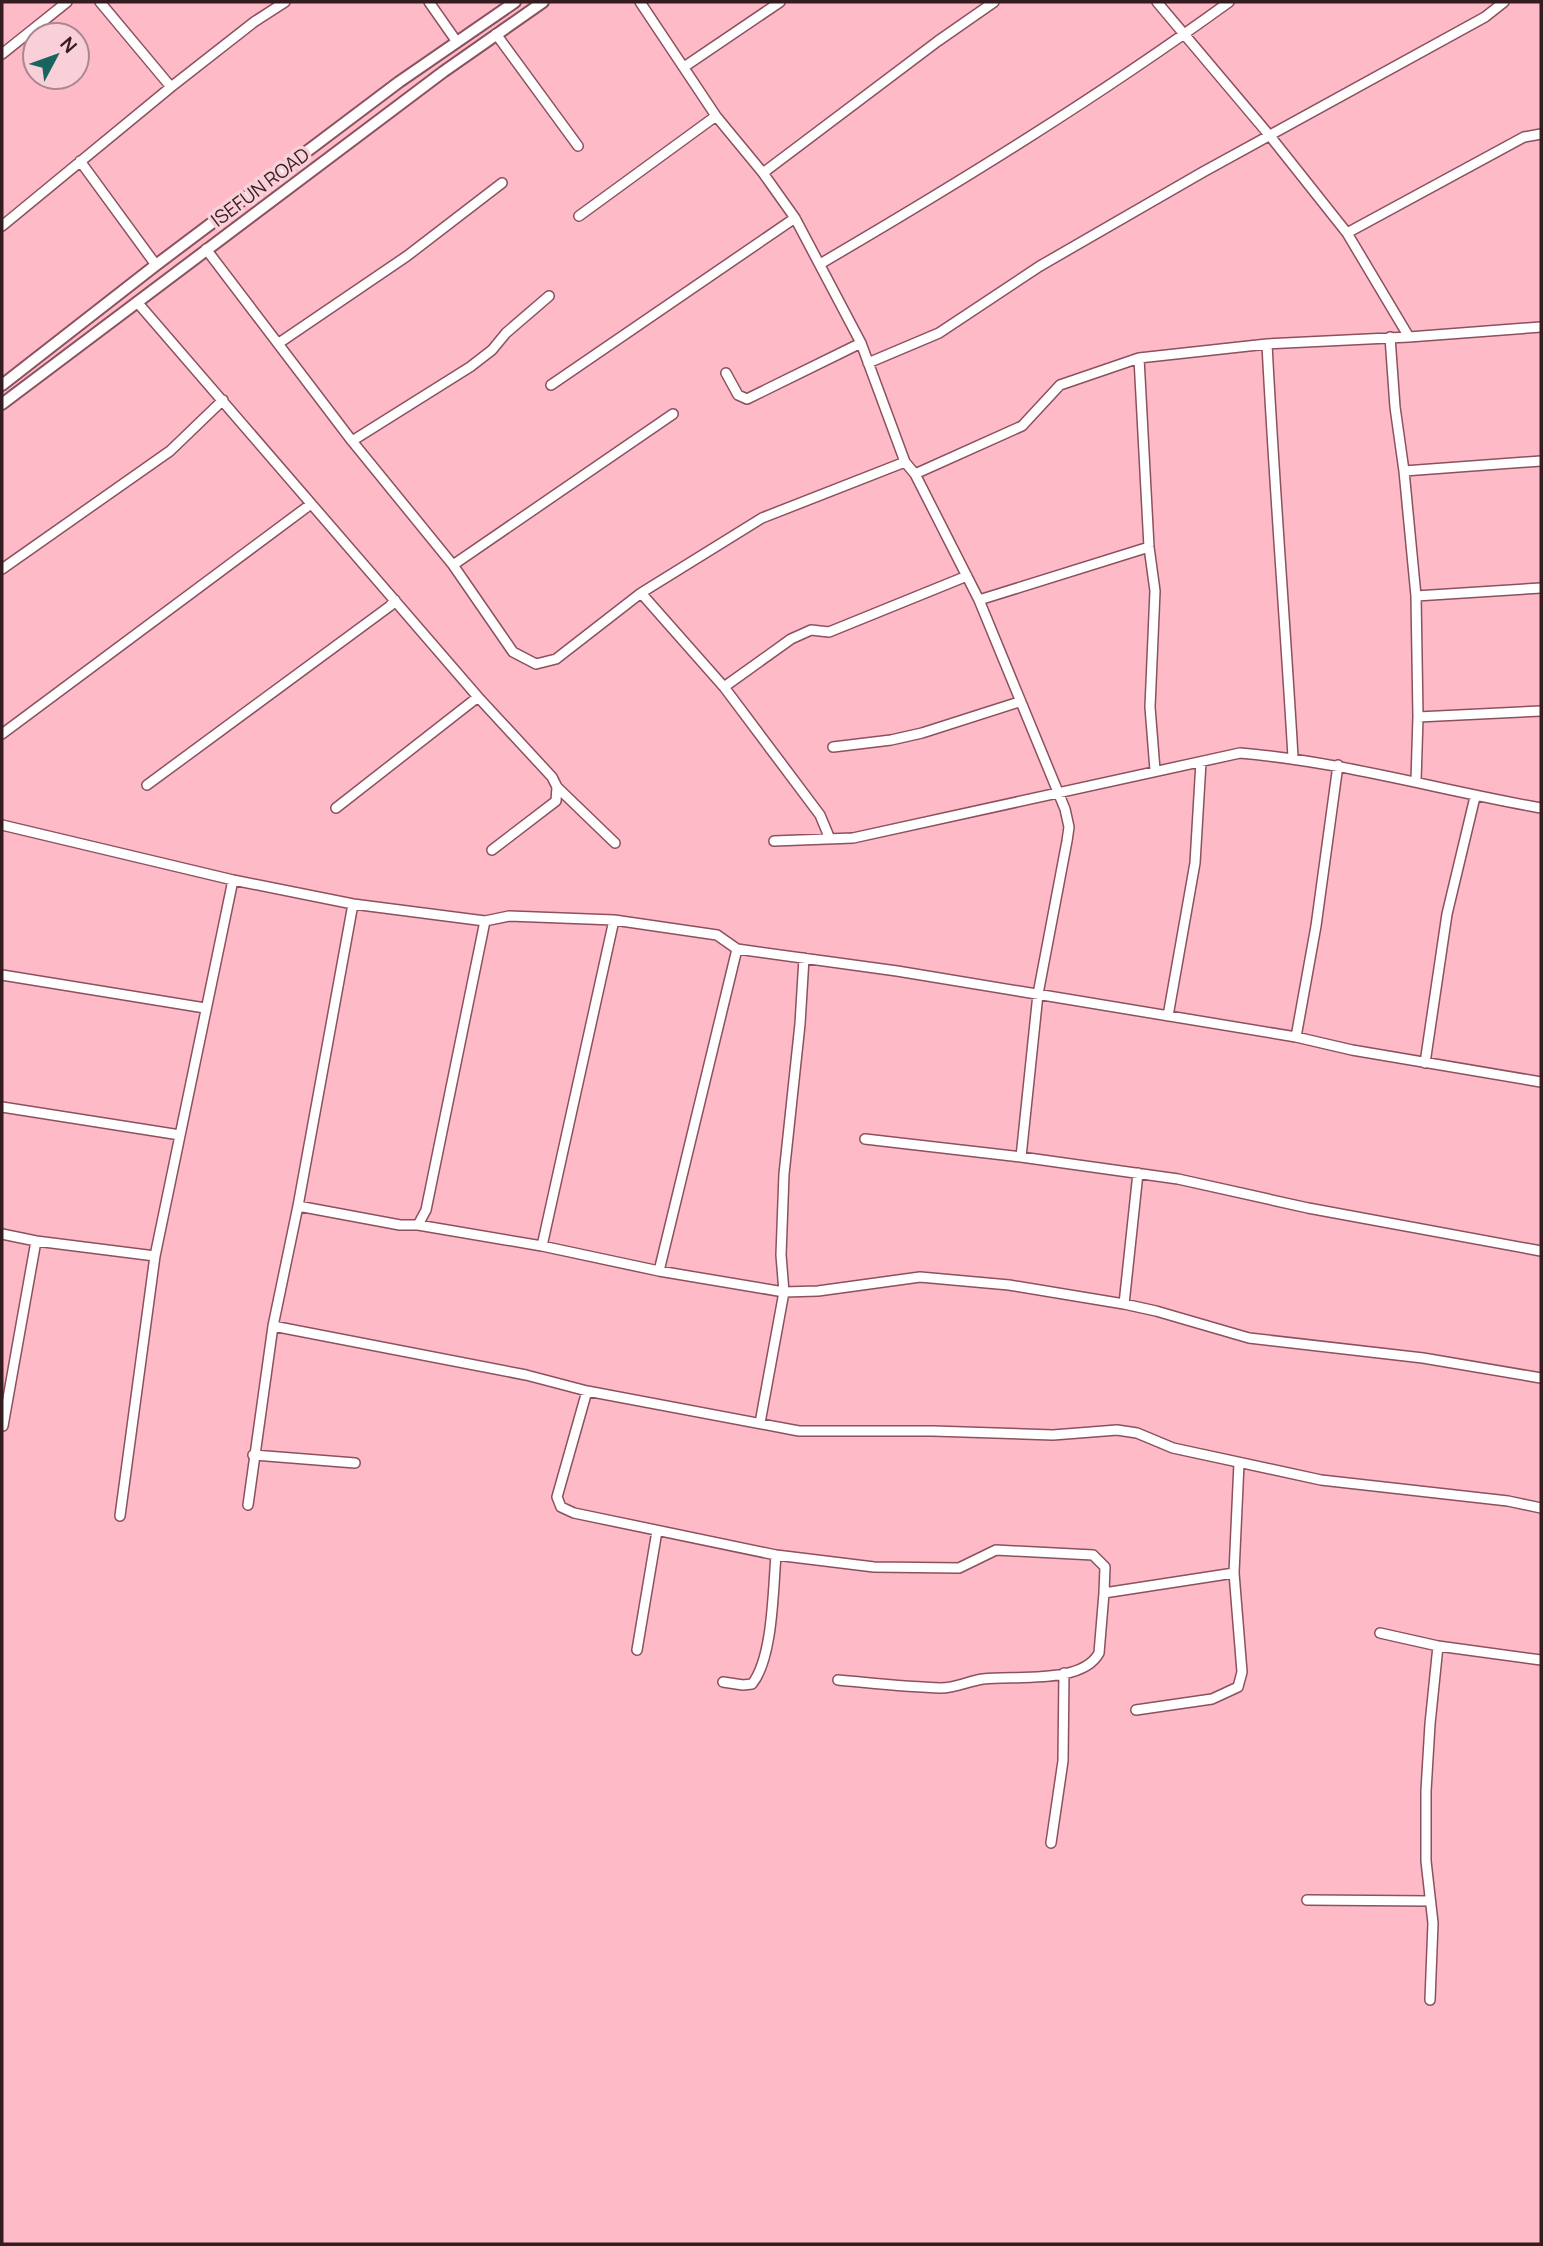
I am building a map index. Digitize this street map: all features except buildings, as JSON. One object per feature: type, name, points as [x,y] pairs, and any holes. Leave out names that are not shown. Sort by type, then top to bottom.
[{"type":"street","points":[[2,54],[67,2]]},
{"type":"street","points":[[100,2],[171,87]]},
{"type":"street","points":[[2,226],[267,7],[285,2]]},
{"type":"street","points":[[429,2],[457,41]]},
{"type":"street","name":"ISEFUN ROAD","points":[[2,385],[399,82],[514,2]]},
{"type":"street","name":"ISEFUN ROAD","points":[[2,404],[206,249],[543,2]]},
{"type":"street","points":[[640,2],[716,116],[763,173],[795,218],[820,264],[861,343],[905,462],[915,474],[979,600],[1065,809],[1069,827],[1038,994],[1021,1157]]},
{"type":"street","points":[[684,67],[780,2]]},
{"type":"street","points":[[763,173],[994,2]]},
{"type":"street","points":[[1157,2],[1270,136],[1347,233],[1409,337]]},
{"type":"street","points":[[820,264],[959,183],[1229,2]]},
{"type":"street","points":[[868,363],[939,333],[1040,266],[1485,17],[1504,2]]},
{"type":"street","points":[[496,34],[578,146]]},
{"type":"street","points":[[579,216],[716,116]]},
{"type":"street","points":[[1347,233],[1524,137],[1541,134]]},
{"type":"street","points":[[80,161],[156,265]]},
{"type":"street","points":[[279,343],[407,256],[502,183]]},
{"type":"street","points":[[551,385],[795,218]]},
{"type":"street","points":[[206,249],[352,441],[453,565],[513,652],[536,664],[556,659],[642,593],[762,518],[905,462]]},
{"type":"street","points":[[352,441],[470,367],[549,296]]},
{"type":"street","points":[[137,302],[478,697],[552,778],[557,787],[615,843]]},
{"type":"street","points":[[915,474],[1022,426],[1060,385],[1139,358],[1267,344],[1541,327]]},
{"type":"street","points":[[1390,337],[1416,596],[1416,781]]},
{"type":"street","points":[[726,373],[738,395],[747,399],[861,343]]},
{"type":"street","points":[[1267,344],[1293,758]]},
{"type":"street","points":[[44,352],[53,365]]},
{"type":"street","points":[[1139,358],[1149,547],[1155,591],[1150,708],[1155,770]]},
{"type":"street","points":[[2,569],[170,451],[223,400]]},
{"type":"street","points":[[453,565],[673,414]]},
{"type":"street","points":[[1404,471],[1541,461]]},
{"type":"street","points":[[2,734],[311,503]]},
{"type":"street","points":[[979,600],[1149,547]]},
{"type":"street","points":[[724,687],[791,639],[811,630],[829,632],[967,576]]},
{"type":"street","points":[[1416,596],[1541,588]]},
{"type":"street","points":[[642,593],[724,687],[820,815],[830,838]]},
{"type":"street","points":[[147,785],[395,600]]},
{"type":"street","points":[[336,808],[478,697]]},
{"type":"street","points":[[833,747],[922,733],[1019,702]]},
{"type":"street","points":[[1418,718],[1541,711]]},
{"type":"street","points":[[774,841],[853,838],[1240,753],[1338,765],[1416,781],[1475,797],[1541,808]]},
{"type":"street","points":[[1168,1016],[1195,863],[1201,762]]},
{"type":"street","points":[[1296,1037],[1316,926],[1338,765]]},
{"type":"street","points":[[492,850],[556,801],[557,787]]},
{"type":"street","points":[[1424,1063],[1447,914],[1475,797]]},
{"type":"street","points":[[2,825],[233,880],[353,904],[485,922],[509,916],[614,920],[717,934],[737,949],[1038,994],[1296,1037],[1352,1050],[1541,1082]]},
{"type":"street","points":[[120,1516],[155,1256],[233,880]]},
{"type":"street","points":[[248,1505],[272,1326],[298,1206],[353,904]]},
{"type":"street","points":[[542,1245],[614,920]]},
{"type":"street","points":[[418,1225],[426,1210],[485,922]]},
{"type":"street","points":[[659,1271],[737,949]]},
{"type":"street","points":[[760,1423],[784,1292],[781,1255],[784,1174],[800,1024],[804,958]]},
{"type":"street","points":[[2,975],[205,1008]]},
{"type":"street","points":[[2,1107],[180,1135]]},
{"type":"street","points":[[865,1139],[1178,1179],[1308,1208],[1541,1251]]},
{"type":"street","points":[[1124,1304],[1138,1173]]},
{"type":"street","points":[[298,1206],[400,1225],[418,1225],[542,1245],[659,1271],[784,1292],[818,1291],[920,1277],[1009,1285],[1156,1311],[1249,1338],[1423,1359],[1541,1378]]},
{"type":"street","points":[[2,1234],[155,1256]]},
{"type":"street","points":[[3,1426],[36,1241]]},
{"type":"street","points":[[272,1326],[526,1375],[587,1391],[799,1431],[933,1431],[1053,1435],[1117,1430],[1137,1433],[1173,1448],[1321,1480],[1508,1500],[1541,1508]]},
{"type":"street","points":[[587,1391],[557,1497],[561,1507],[574,1513],[776,1555],[874,1567],[959,1568],[996,1550],[1093,1555],[1105,1567],[1099,1653],[1096,1660],[1087,1665],[1048,1678],[984,1679],[943,1688],[838,1680]]},
{"type":"street","points":[[253,1455],[355,1463]]},
{"type":"street","points":[[1136,1710],[1212,1699],[1238,1687],[1242,1672],[1234,1573],[1239,1463]]},
{"type":"street","points":[[637,1650],[656,1531]]},
{"type":"street","points":[[723,1682],[752,1684],[760,1674],[766,1652],[776,1555]]},
{"type":"street","points":[[1104,1593],[1234,1573]]},
{"type":"street","points":[[1380,1633],[1438,1646],[1541,1660]]},
{"type":"street","points":[[1430,2000],[1433,1923],[1426,1861],[1426,1791],[1438,1646]]},
{"type":"street","points":[[1051,1843],[1063,1760],[1064,1673]]},
{"type":"street","points":[[1307,1900],[1430,1901]]}]
